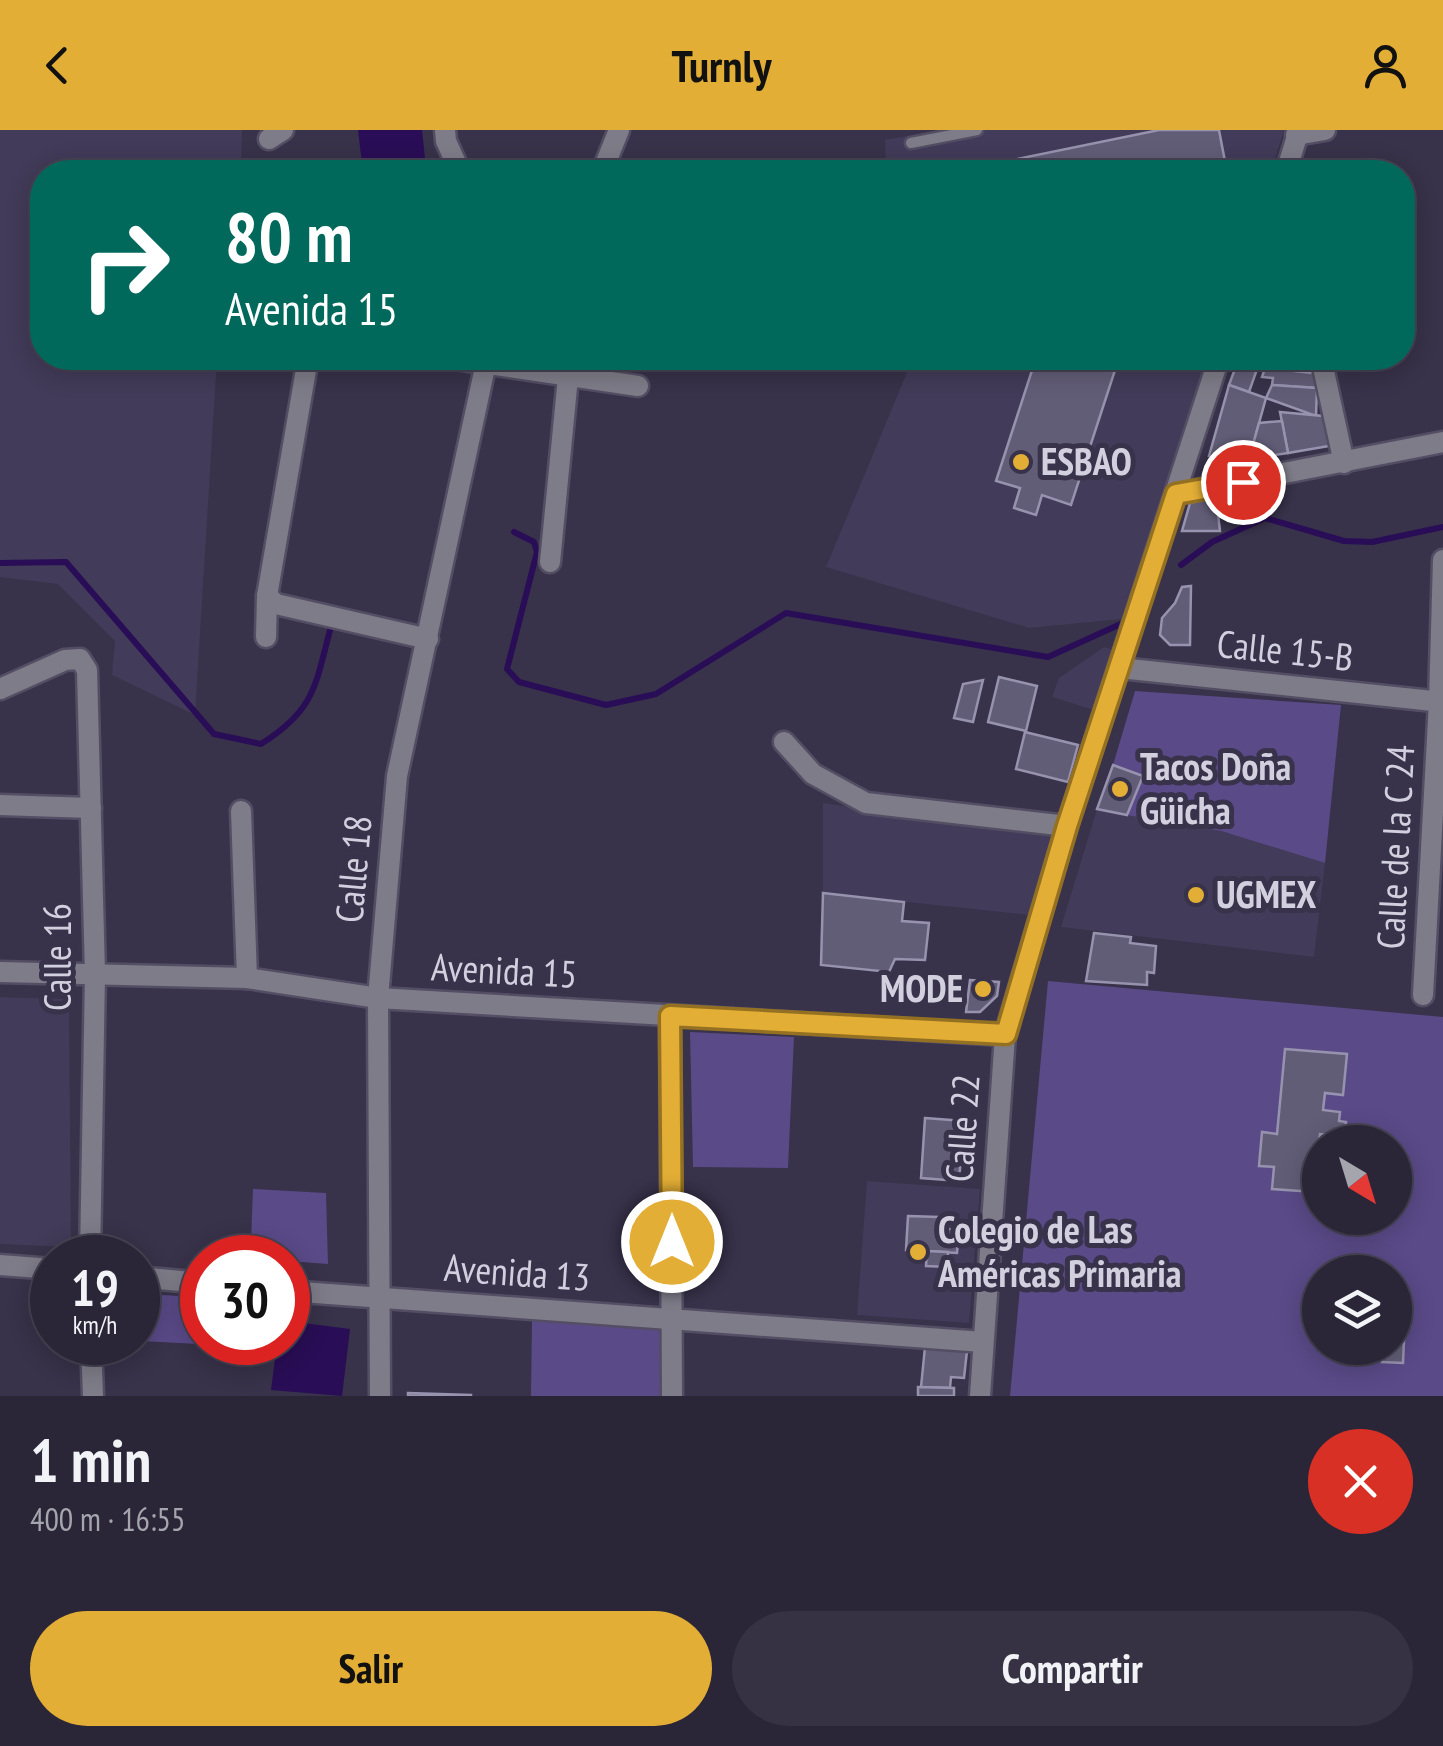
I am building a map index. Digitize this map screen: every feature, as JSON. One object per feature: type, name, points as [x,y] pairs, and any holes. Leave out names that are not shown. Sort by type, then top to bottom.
[{"type":"street","points":[[444,130],[455,160]]},
{"type":"street","points":[[607,160],[619,130]]},
{"type":"street","points":[[1290,160],[1298,133],[1325,130]]},
{"type":"street","points":[[266,637],[267,596],[306,370]]},
{"type":"street","name":"Calle 18","points":[[380,1396],[378,998],[397,776],[484,370]]},
{"type":"street","points":[[532,370],[638,386]]},
{"type":"street","name":"Calle 22","points":[[980,1396],[1006,1034],[1067,826],[1215,370]]},
{"type":"street","points":[[1324,370],[1344,463]]},
{"type":"street","points":[[550,562],[568,377]]},
{"type":"street","points":[[1176,494],[1443,442]]},
{"type":"street","name":"Calle de la C 24","points":[[1423,995],[1441,702],[1443,560]]},
{"type":"street","points":[[267,596],[276,604],[428,638]]},
{"type":"street","name":"Calle 16","points":[[0,689],[65,660],[80,659],[87,670],[95,974],[90,1235]]},
{"type":"street","name":"Calle 15-B","points":[[1120,668],[1441,702]]},
{"type":"street","points":[[784,742],[813,774],[866,802],[1067,826]]},
{"type":"street","points":[[0,805],[91,808]]},
{"type":"street","points":[[240,811],[247,978]]},
{"type":"street","name":"Avenida 15","points":[[0,972],[247,978],[378,998],[1006,1034]]},
{"type":"street","points":[[670,1016],[672,1396]]},
{"type":"street","points":[[0,1265],[30,1267]]},
{"type":"street","name":"Avenida 13","points":[[310,1293],[982,1342]]},
{"type":"street","points":[[91,1365],[92,1396]]},
{"type":"lane","points":[[911,143],[977,130]]},
{"type":"shaded area","points":[[0,130],[242,130],[241,160],[30,160],[30,370],[216,370],[195,715],[112,675],[115,641],[58,584],[0,577]]},
{"type":"shaded area","points":[[358,130],[422,130],[425,160],[362,160]]},
{"type":"shaded area","points":[[940,130],[1284,130],[1275,160],[886,160],[885,140]]},
{"type":"shaded area","name":"ESBAO","points":[[908,370],[1203,370],[1121,619],[1029,628],[826,567]]},
{"type":"shaded area","points":[[1104,647],[1114,650],[1094,710],[1052,697],[1059,678]]},
{"type":"shaded area","points":[[1135,691],[1341,705],[1325,863],[1221,831],[1127,815],[1142,776],[1113,765]]},
{"type":"shaded area","points":[[823,803],[1053,835],[1029,915],[823,893]]},
{"type":"shaded area","name":"UGMEX","points":[[1097,809],[1221,831],[1325,863],[1314,957],[1061,927]]},
{"type":"shaded area","points":[[1048,981],[1443,1017],[1443,1396],[1010,1396]]},
{"type":"shaded area","points":[[0,997],[69,999],[71,1235],[30,1235],[30,1245],[0,1244]]},
{"type":"shaded area","points":[[690,1032],[794,1037],[788,1168],[693,1167]]},
{"type":"shaded area","name":"Colegio de Las Américas Primaria","points":[[867,1181],[980,1189],[969,1323],[857,1315]]},
{"type":"shaded area","points":[[253,1189],[326,1193],[328,1264],[310,1263],[310,1235],[251,1235]]},
{"type":"shaded area","points":[[160,1295],[180,1296],[180,1343],[160,1342]]},
{"type":"shaded area","points":[[532,1319],[660,1329],[660,1396],[531,1396]]},
{"type":"shaded area","points":[[310,1324],[350,1329],[342,1396],[271,1390],[274,1365],[310,1365]]},
{"type":"building","points":[[1159,130],[1219,130],[1225,160],[1013,160]]},
{"type":"building","points":[[1032,370],[1115,370],[1071,505],[1042,495],[1036,515],[1014,508],[1020,488],[996,481]]},
{"type":"building","points":[[1235,370],[1257,370],[1249,392],[1229,385]]},
{"type":"building","points":[[1264,370],[1313,373],[1317,388],[1272,385],[1273,378],[1262,377]]},
{"type":"building","points":[[1229,385],[1266,398],[1249,459],[1209,456]]},
{"type":"building","points":[[1272,385],[1317,388],[1316,416],[1266,398]]},
{"type":"building","points":[[1280,412],[1323,416],[1329,446],[1288,453]]},
{"type":"building","points":[[1282,421],[1288,453],[1249,459],[1259,423]]},
{"type":"building","points":[[1216,497],[1220,531],[1182,531],[1190,503]]},
{"type":"building","points":[[1191,586],[1190,645],[1170,645],[1160,635],[1162,618],[1182,587]]},
{"type":"building","points":[[999,677],[1037,686],[1026,731],[988,722]]},
{"type":"building","points":[[983,680],[973,722],[954,718],[963,684]]},
{"type":"building","points":[[1025,732],[1078,745],[1068,782],[1016,769]]},
{"type":"building","points":[[1113,765],[1143,776],[1127,815],[1097,809]]},
{"type":"building","points":[[823,893],[904,902],[902,921],[929,923],[925,960],[895,959],[889,972],[821,965]]},
{"type":"building","points":[[1094,933],[1131,937],[1130,943],[1156,946],[1154,973],[1147,972],[1147,985],[1086,981]]},
{"type":"building","name":"MODE","points":[[970,980],[999,982],[997,996],[980,1012],[966,1012]]},
{"type":"building","points":[[1285,1049],[1347,1054],[1343,1095],[1325,1093],[1323,1110],[1340,1112],[1339,1121],[1346,1125],[1302,1125],[1302,1191],[1272,1189],[1274,1167],[1259,1166],[1262,1132],[1277,1134]]},
{"type":"building","points":[[925,1118],[964,1121],[959,1181],[921,1178]]},
{"type":"building","points":[[908,1216],[939,1217],[939,1228],[959,1230],[957,1253],[906,1250]]},
{"type":"building","points":[[927,1251],[948,1252],[947,1267],[926,1266]]},
{"type":"building","points":[[925,1347],[967,1351],[964,1378],[951,1377],[950,1388],[921,1387]]},
{"type":"building","points":[[918,1387],[954,1388],[954,1396],[918,1396]]},
{"type":"building","points":[[471,1395],[471,1396],[408,1396]]},
{"type":"waterway","points":[[1181,565],[1212,542],[1265,518],[1344,541],[1372,542],[1443,527]]},
{"type":"waterway","points":[[514,532],[534,542],[537,552],[507,669],[519,682],[606,705],[656,694],[786,613],[1048,657],[1125,622]]},
{"type":"waterway","points":[[0,563],[66,562],[214,734],[261,744],[304,706],[317,678],[332,623]]},
{"type":"place","name":"ESBAO","points":[[1021,462]]},
{"type":"place","name":"Tacos Doña Güicha","points":[[1120,789]]},
{"type":"place","name":"UGMEX","points":[[1196,895]]},
{"type":"place","name":"MODE","points":[[983,989]]},
{"type":"place","name":"Colegio de Las Américas Primaria","points":[[918,1252]]},
{"type":"route","points":[[672,1242],[670,1016],[1006,1034],[1067,826],[1176,494],[1243,482]]}]
